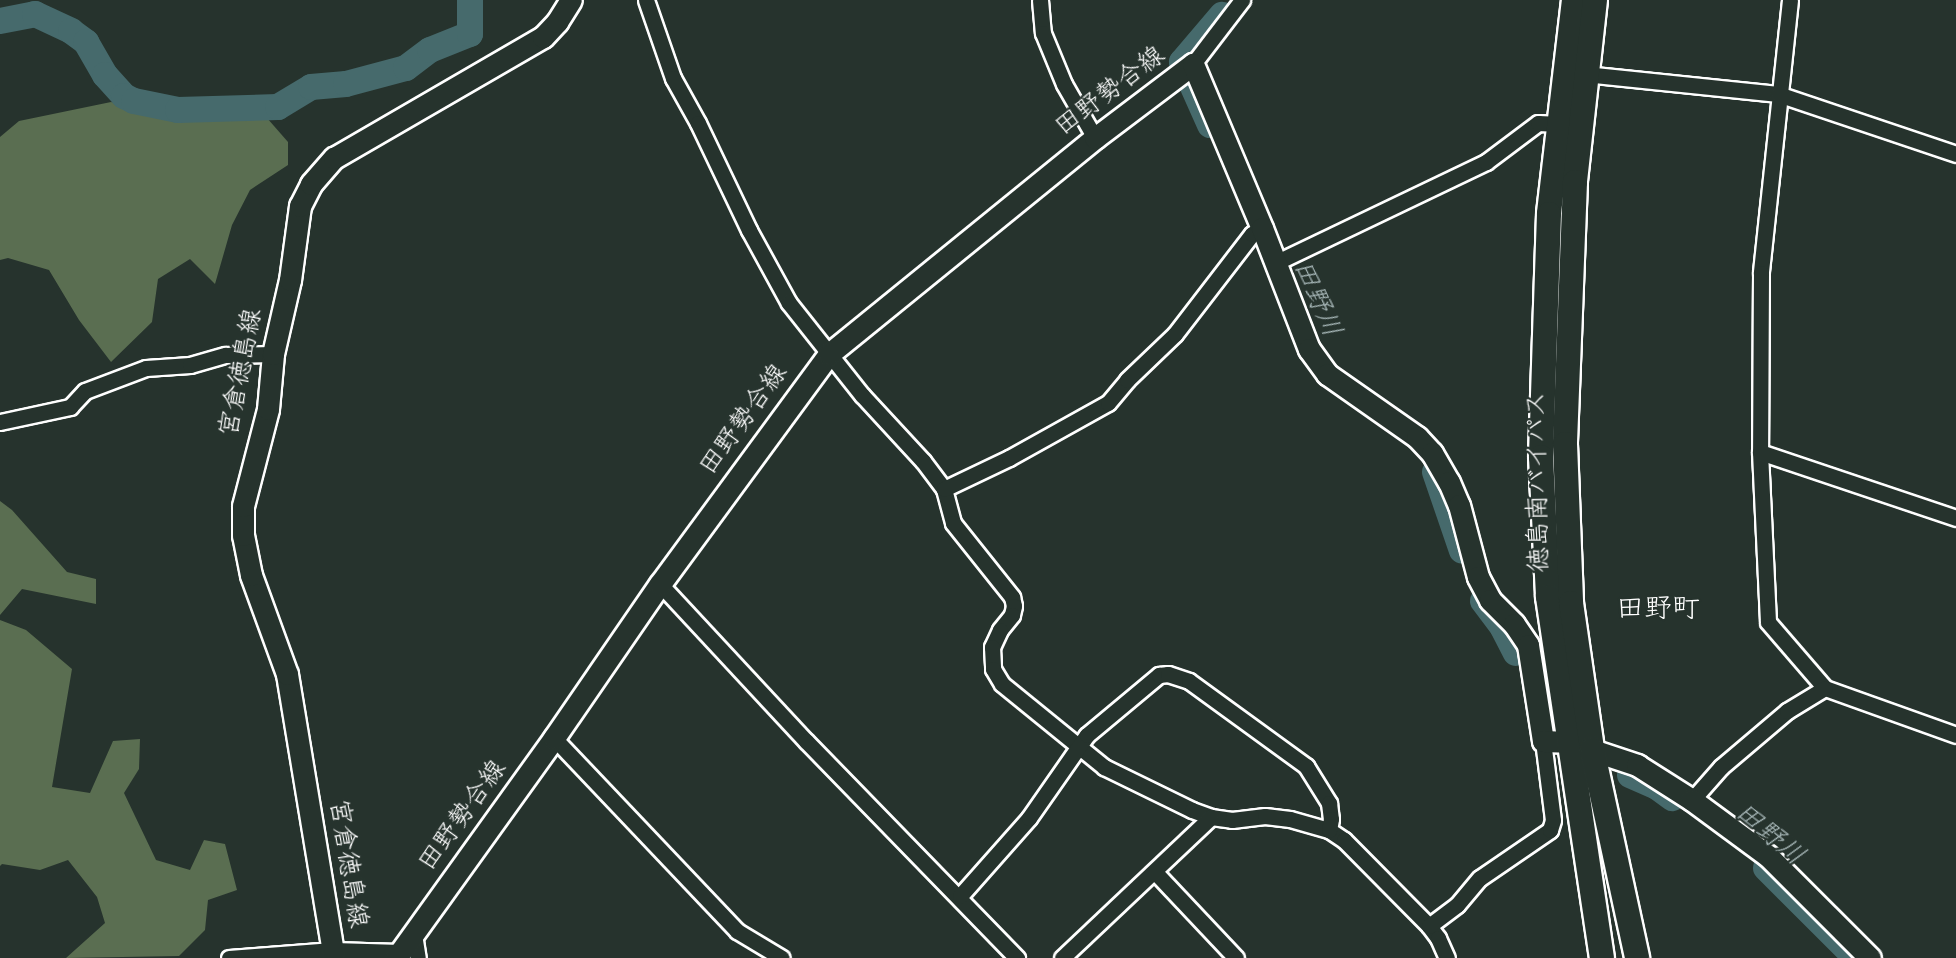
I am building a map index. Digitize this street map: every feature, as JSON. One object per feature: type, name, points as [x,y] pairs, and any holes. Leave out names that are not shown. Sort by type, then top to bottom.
[{"type":"highway","name":"徳島南バイパス","points":[[1574,0],[1549,214],[1541,457],[1548,597],[1602,958]]},
{"type":"highway","name":"徳島南バイパス","points":[[1595,0],[1585,74],[1575,182],[1565,444],[1571,603],[1592,749],[1637,958]]},
{"type":"main road","name":"宮倉徳島線","points":[[334,954],[287,674],[251,575],[243,535],[243,506],[250,471],[268,409],[273,354],[290,280],[300,206],[311,184],[345,149],[459,88],[543,37],[557,22],[571,0]]},
{"type":"main road","name":"田野勢合線","points":[[405,956],[414,934],[554,738],[660,584],[829,354],[1095,138],[1193,64],[1258,230],[1275,263],[1309,349],[1327,374],[1418,437],[1432,453],[1449,482],[1459,505],[1478,577],[1490,600],[1514,624],[1528,645],[1543,741]]},
{"type":"main road","points":[[1543,741],[1568,742],[1637,765],[1692,800],[1768,856],[1870,958]]},
{"type":"street","points":[[646,0],[673,78],[698,123],[749,230],[789,303],[897,435],[923,460],[944,489],[952,523],[1012,597],[1014,606],[1012,615],[1000,630],[992,647],[993,669],[1002,684],[1104,767],[1211,817],[1232,820],[1265,816],[1290,819],[1329,830],[1344,840],[1429,927],[1438,938],[1447,958]]},
{"type":"street","points":[[1040,0],[1043,33],[1064,84],[1095,138]]},
{"type":"street","points":[[1193,64],[1242,0]]},
{"type":"street","points":[[1790,0],[1778,94],[1761,273],[1760,452],[1768,622],[1825,688],[1956,735]]},
{"type":"street","points":[[1585,74],[1778,94],[1956,154]]},
{"type":"street","points":[[1275,263],[1486,162],[1538,123],[1560,124]]},
{"type":"street","points":[[944,489],[1009,458],[1108,403],[1127,380],[1175,334],[1258,230]]},
{"type":"street","points":[[0,422],[70,407],[85,391],[146,368],[189,365],[226,355],[273,354]]},
{"type":"street","points":[[1760,452],[1956,518]]},
{"type":"street","points":[[660,584],[806,741],[960,896],[1017,958]]},
{"type":"street","points":[[960,896],[1029,818],[1087,735],[1145,684],[1159,675],[1168,674],[1189,681],[1306,766],[1329,803],[1331,819],[1329,830]]},
{"type":"street","points":[[1692,800],[1721,767],[1787,711],[1825,688]]},
{"type":"street","points":[[554,738],[738,931],[782,958]]},
{"type":"street","points":[[1429,927],[1457,905],[1480,878],[1550,830],[1553,820],[1543,741]]},
{"type":"street","points":[[1062,958],[1211,817]]},
{"type":"street","points":[[1155,872],[1236,958]]},
{"type":"street","points":[[229,958],[334,954],[405,956]]},
{"type":"green space","points":[[111,102],[178,115],[260,110],[288,142],[288,165],[250,190],[232,225],[215,284],[190,259],[158,279],[152,322],[111,362],[79,320],[49,270],[8,258],[0,260],[0,137],[19,121]]},
{"type":"green space","points":[[0,501],[12,510],[67,572],[96,579],[96,604],[22,589],[0,615]]},
{"type":"green space","points":[[0,620],[26,630],[72,669],[52,787],[90,793],[113,741],[140,739],[139,769],[124,793],[156,860],[190,870],[204,840],[225,844],[237,890],[208,900],[205,930],[179,956],[66,958],[105,923],[97,897],[68,860],[40,870],[2,864],[0,866]]},
{"type":"waterway","points":[[0,21],[35,14],[71,31],[86,42],[105,75],[124,96],[134,101],[178,110],[278,107],[311,87],[346,84],[406,68],[430,50],[470,34],[470,0]]},
{"type":"waterway","name":"田野川","points":[[1210,125],[1182,62],[1222,15]]},
{"type":"waterway","name":"田野川","points":[[1435,472],[1462,551]]},
{"type":"waterway","name":"田野川","points":[[1483,601],[1503,628],[1516,653]]},
{"type":"waterway","name":"田野川","points":[[1630,775],[1657,787],[1672,798]]},
{"type":"waterway","name":"田野川","points":[[1766,868],[1856,958]]},
{"type":"district","name":"田野町","points":[[1658,611]]}]
